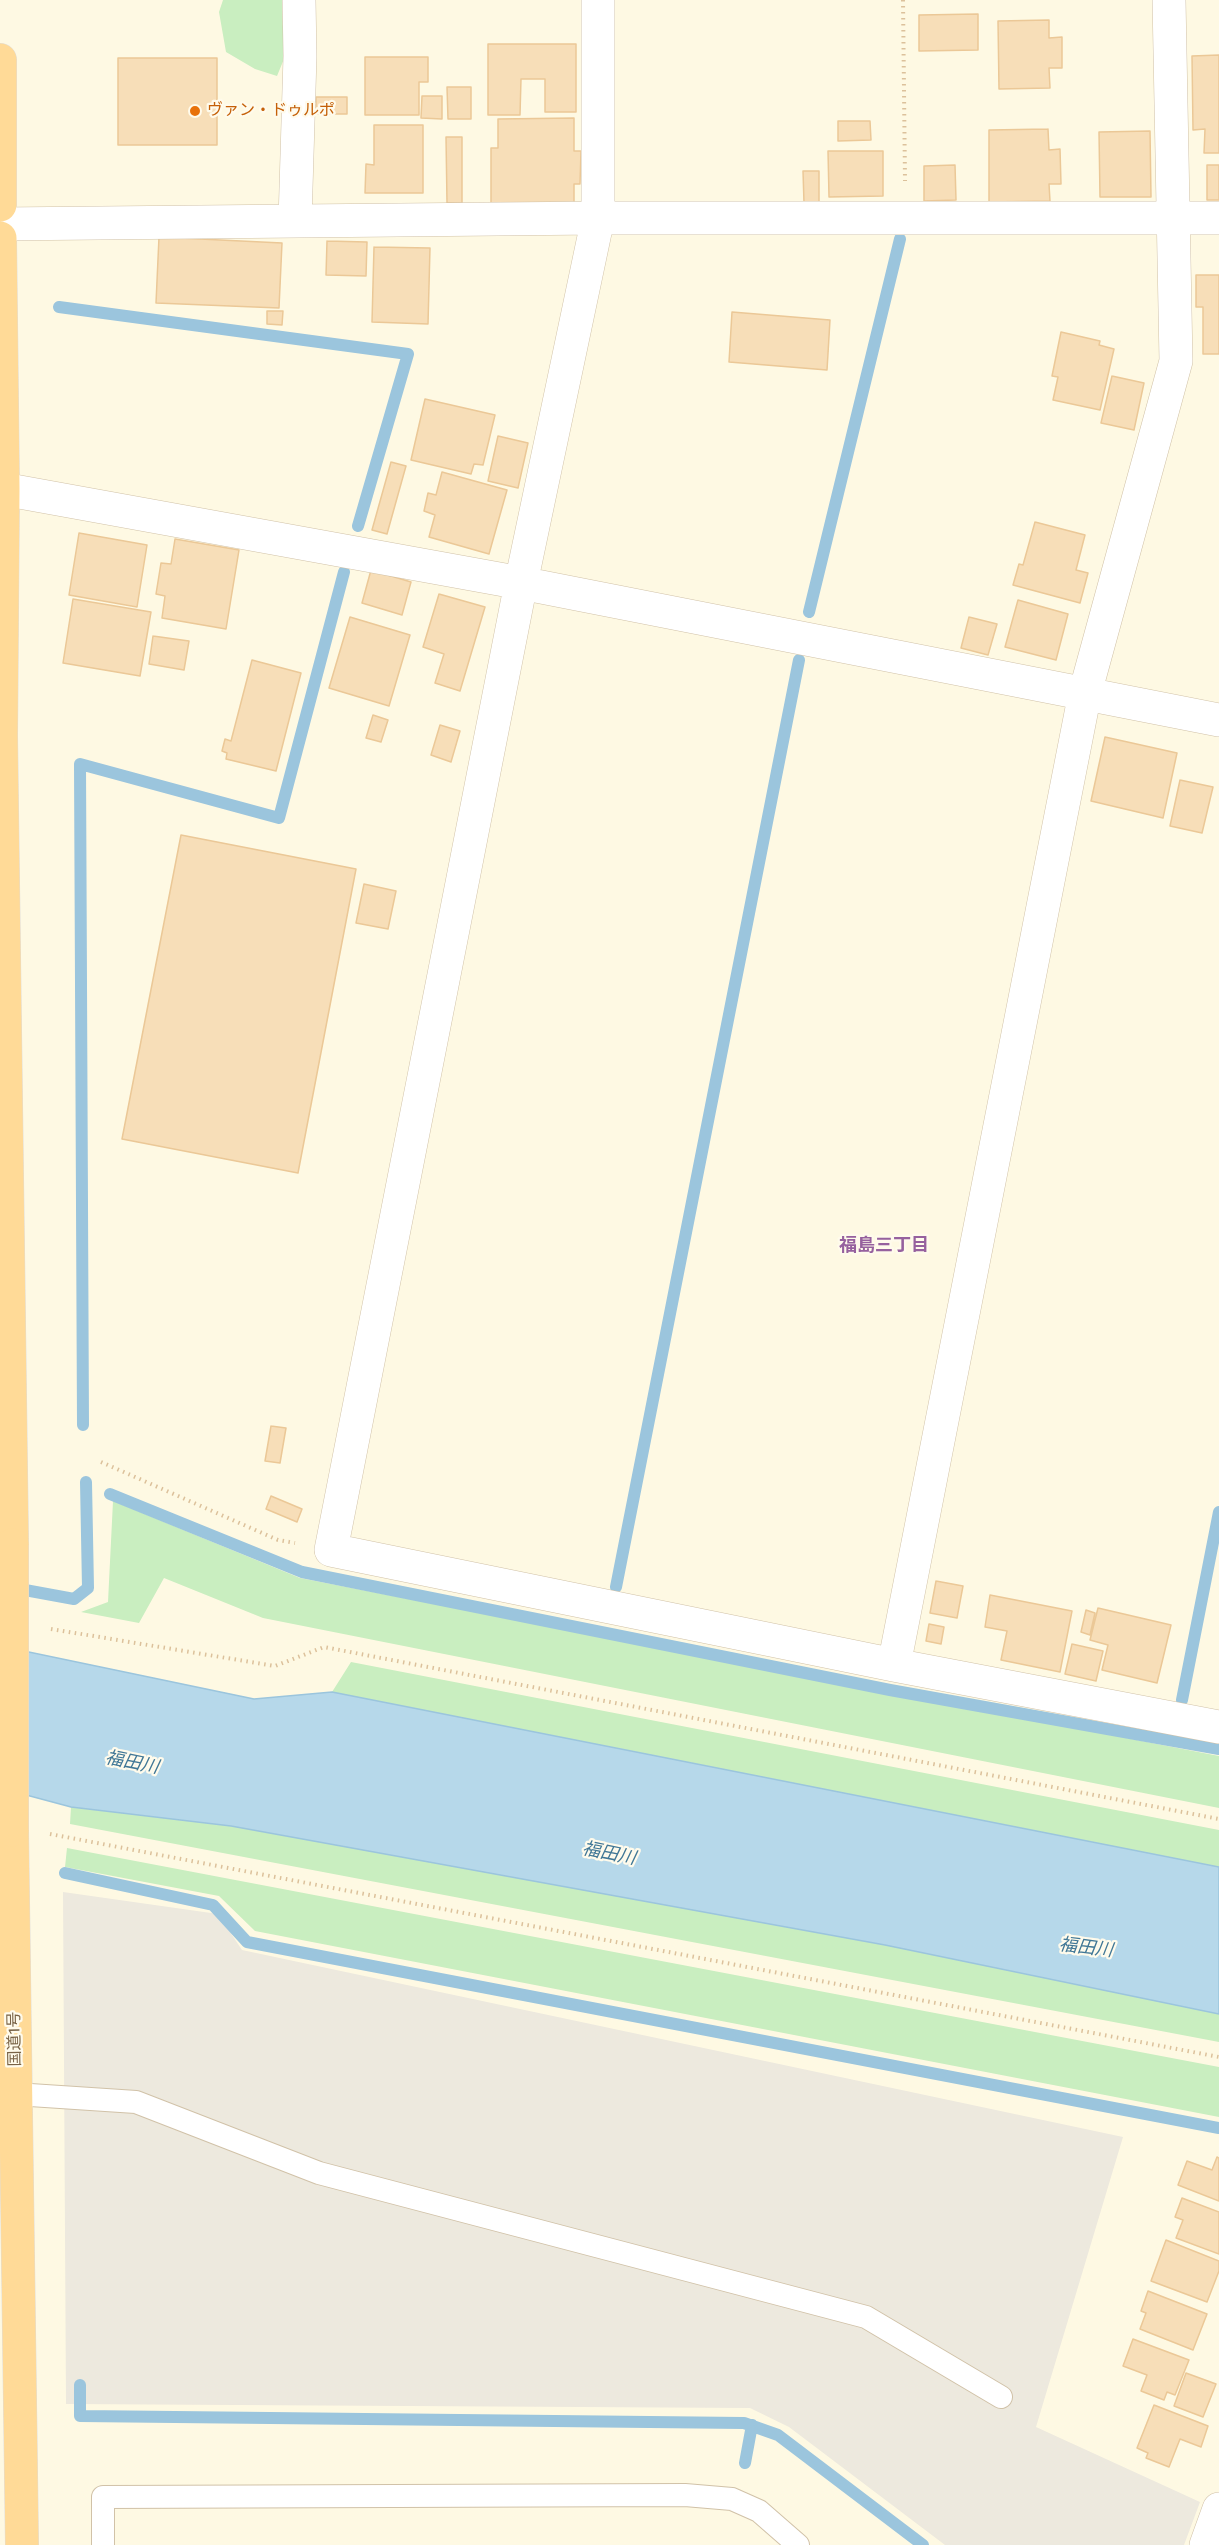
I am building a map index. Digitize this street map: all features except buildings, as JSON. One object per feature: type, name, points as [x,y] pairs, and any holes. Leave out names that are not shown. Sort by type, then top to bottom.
[{"type":"highway","points":[[0,60],[0,205]]},
{"type":"highway","name":"国道1号","points":[[0,238],[3,489],[0,735],[12,1545],[12,1830],[8,2042],[15,2094],[22,2545]]},
{"type":"street","points":[[295,221],[300,56],[299,0]]},
{"type":"street","points":[[598,0],[598,218],[521,583],[331,1550],[894,1665],[1219,1727]]},
{"type":"street","points":[[894,1665],[1085,693],[1176,361],[1169,0]]},
{"type":"street","points":[[0,224],[598,218],[1219,218]]},
{"type":"street","points":[[3,489],[521,583],[1219,720]]},
{"type":"street","points":[[1206,2545],[1219,2509]]},
{"type":"lane","points":[[15,2094],[136,2102],[319,2173],[866,2317],[1001,2397]]},
{"type":"lane","points":[[104,2545],[103,2497],[685,2495],[732,2499],[759,2511],[798,2545]]},
{"type":"path","points":[[903,0],[905,218]]},
{"type":"path","points":[[101,1462],[278,1540],[331,1550]]},
{"type":"path","points":[[45,1628],[275,1666],[324,1647],[1219,1819]]},
{"type":"path","points":[[12,1830],[71,1836],[1219,2057]]},
{"type":"shaded area","points":[[63,1892],[218,1914],[242,1950],[1123,2137],[1036,2427],[1200,2502],[1184,2545],[945,2545],[789,2427],[750,2408],[66,2404]]},
{"type":"green space","points":[[223,0],[282,0],[284,59],[277,76],[255,69],[226,52],[219,12]]},
{"type":"green space","points":[[113,1501],[300,1578],[1219,1756],[1219,1808],[263,1618],[164,1578],[139,1623],[81,1612],[108,1602]]},
{"type":"green space","points":[[351,1662],[1219,1830],[1219,1867],[332,1692]]},
{"type":"green space","points":[[71,1807],[231,1826],[885,1945],[1219,2014],[1219,2042],[70,1824]]},
{"type":"green space","points":[[67,1848],[1219,2067],[1219,2117],[255,1931],[219,1896],[65,1867]]},
{"type":"water","name":"福田川","points":[[0,1646],[254,1699],[332,1692],[1219,1867],[1219,2014],[885,1945],[231,1826],[71,1807],[0,1788]]},
{"type":"waterway","points":[[809,612],[900,239]]},
{"type":"waterway","points":[[59,307],[408,354],[358,526]]},
{"type":"waterway","points":[[83,1425],[80,764],[279,818],[344,572]]},
{"type":"waterway","points":[[616,1587],[799,660]]},
{"type":"waterway","points":[[14,1588],[74,1599],[88,1588],[86,1482]]},
{"type":"waterway","points":[[110,1494],[302,1572],[890,1690],[1219,1749]]},
{"type":"waterway","points":[[1182,1700],[1219,1512]]},
{"type":"waterway","points":[[65,1873],[213,1905],[247,1942],[1219,2128]]},
{"type":"waterway","points":[[80,2385],[80,2416],[744,2423],[778,2435],[923,2545]]},
{"type":"waterway","points":[[745,2463],[752,2425]]},
{"type":"place","name":"ヴァン・ドゥルポ","points":[[195,111]]},
{"type":"district","name":"福島三丁目","points":[[884,1246]]}]
